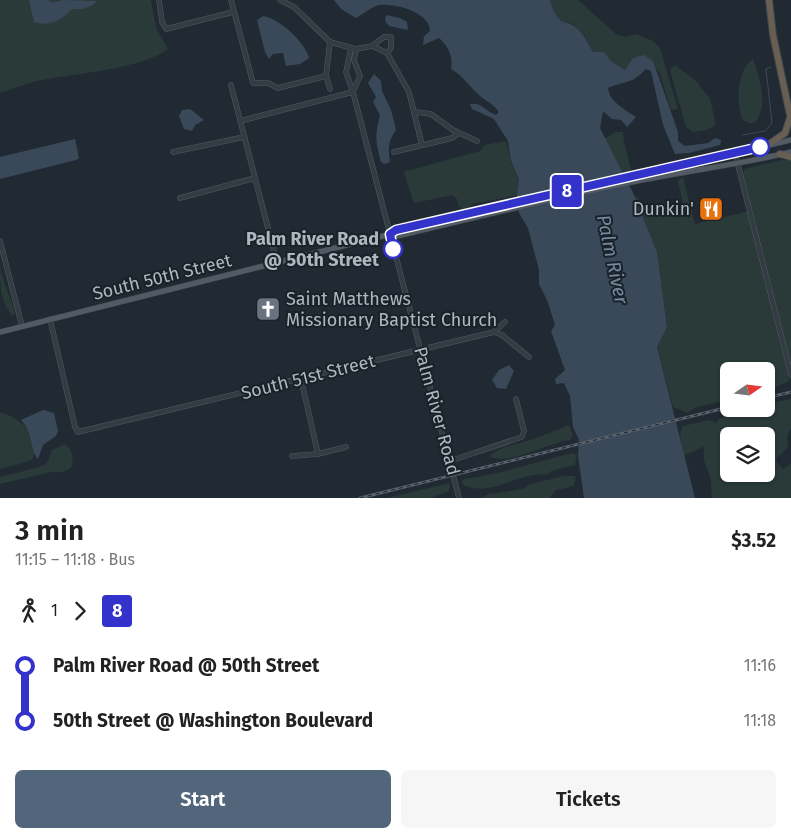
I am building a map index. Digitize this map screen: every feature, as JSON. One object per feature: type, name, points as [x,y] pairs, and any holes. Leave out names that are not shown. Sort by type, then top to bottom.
[{"type":"highway","points":[[768,145],[787,131],[790,117],[773,35],[770,0]]},
{"type":"highway","points":[[780,154],[791,157]]},
{"type":"main road","name":"South 50th Street","points":[[0,332],[390,234],[397,236],[512,205],[641,178],[791,140]]},
{"type":"main road","name":"South 50th Street","points":[[641,178],[737,164],[791,152]]},
{"type":"street","points":[[158,0],[162,22],[166,29],[233,12]]},
{"type":"street","points":[[231,0],[253,83],[268,83],[278,88],[326,76]]},
{"type":"street","points":[[280,0],[294,7],[330,42],[353,48],[372,46],[384,37],[391,37],[391,48],[387,53]]},
{"type":"street","points":[[330,42],[326,76],[330,89]]},
{"type":"street","points":[[372,46],[387,53],[406,85],[422,145]]},
{"type":"street","name":"Palm River Road","points":[[353,48],[346,76],[353,92],[459,498]]},
{"type":"street","name":"Palm River Road","points":[[353,48],[355,63],[360,76],[353,92]]},
{"type":"street","points":[[348,63],[355,63]]},
{"type":"street","points":[[231,85],[277,263]]},
{"type":"street","points":[[240,120],[353,92]]},
{"type":"street","points":[[414,112],[431,114],[459,133],[477,141]]},
{"type":"street","points":[[394,152],[452,138],[459,133]]},
{"type":"street","points":[[173,152],[244,137]]},
{"type":"street","points":[[735,153],[791,375]]},
{"type":"street","points":[[180,198],[255,178]]},
{"type":"street","points":[[0,241],[22,326]]},
{"type":"street","name":"South 51st Street","points":[[50,319],[75,427],[78,432],[494,332]]},
{"type":"street","points":[[505,322],[494,332],[502,335],[529,357]]},
{"type":"street","points":[[301,379],[318,454]]},
{"type":"street","points":[[450,461],[522,437],[524,431],[516,399]]},
{"type":"street","points":[[292,456],[318,454],[346,447]]},
{"type":"shaded area","points":[[0,0],[151,0],[156,28],[168,49],[143,61],[128,65],[42,80],[0,93]]},
{"type":"shaded area","points":[[550,0],[578,0],[616,34],[625,37],[636,34],[653,41],[660,48],[678,109],[671,110],[660,74],[652,61],[628,67],[625,70],[611,61],[604,52],[593,52],[585,37],[571,23],[562,22],[554,12]]},
{"type":"shaded area","points":[[753,59],[762,91],[762,108],[755,123],[749,123],[742,119],[740,112],[739,87],[744,70]]},
{"type":"shaded area","points":[[675,65],[696,81],[710,99],[716,125],[707,130],[693,132],[686,127],[671,74],[671,68]]},
{"type":"shaded area","points":[[616,132],[623,132],[632,173],[629,171],[628,174],[620,170],[604,139]]},
{"type":"shaded area","points":[[506,141],[511,162],[519,179],[517,195],[473,204],[464,212],[460,206],[459,209],[457,199],[453,195],[414,203],[404,173],[406,171],[480,151],[485,145]]},
{"type":"shaded area","points":[[782,160],[791,160],[791,373],[743,175],[744,169]]},
{"type":"shaded area","points":[[683,177],[695,224],[749,211],[789,381],[775,388],[775,362],[720,362],[720,402],[697,407],[687,413],[673,407],[657,347],[667,327],[657,253],[633,193],[650,212],[667,208],[671,215],[676,213],[683,203],[678,181]]},
{"type":"shaded area","points":[[0,266],[15,313],[13,316],[3,299]]},
{"type":"shaded area","points":[[791,399],[791,428],[787,437],[788,447],[776,459],[783,469],[791,463],[791,498],[712,498],[711,479],[704,459],[705,446],[683,456],[680,433],[683,426],[709,420],[716,423],[719,419],[775,418],[775,402]]},
{"type":"shaded area","points":[[0,412],[22,423],[28,429],[35,443],[32,460],[0,469]]},
{"type":"shaded area","points":[[569,425],[573,435],[570,440],[517,456],[497,459],[489,456],[502,448],[534,439]]},
{"type":"shaded area","points":[[65,444],[70,449],[72,455],[71,468],[63,472],[51,472],[0,484],[0,477],[39,467],[47,463],[52,450]]},
{"type":"shaded area","points":[[572,453],[577,455],[575,465],[551,471],[549,474],[533,475],[496,486],[478,489],[461,483],[464,479],[505,471]]},
{"type":"shaded area","points":[[564,476],[576,476],[574,486],[556,490],[550,498],[481,498],[488,494],[517,490],[525,488],[530,484]]},
{"type":"shaded area","points":[[450,483],[449,491],[431,498],[387,498]]},
{"type":"water","points":[[29,0],[48,0],[53,3],[62,0],[97,1],[86,8],[72,9],[59,20],[45,24],[34,22]]},
{"type":"water","name":"Palm River","points":[[334,0],[550,0],[554,12],[562,22],[573,25],[584,37],[593,52],[604,52],[611,61],[625,70],[633,58],[644,55],[653,61],[678,132],[678,141],[685,146],[708,143],[715,138],[721,140],[720,145],[689,153],[675,154],[663,125],[651,71],[646,69],[632,80],[608,88],[611,97],[636,117],[627,127],[621,120],[612,119],[603,111],[600,128],[633,193],[657,252],[667,327],[657,347],[695,498],[584,498],[578,456],[579,440],[573,427],[570,396],[564,383],[556,384],[555,379],[565,370],[551,331],[555,325],[547,300],[539,284],[539,270],[528,228],[519,213],[517,195],[519,179],[511,161],[508,141],[494,119],[472,109],[470,104],[478,104],[496,115],[499,112],[451,69],[449,52],[439,38],[423,45],[424,36],[430,31],[428,24],[418,14],[402,7],[379,5],[356,18],[341,9]]},
{"type":"water","points":[[386,15],[400,18],[407,22],[408,30],[389,26],[385,21]]},
{"type":"water","points":[[263,16],[284,26],[297,38],[309,58],[300,64],[286,66],[283,53],[273,54],[269,59],[265,52],[257,20]]},
{"type":"water","points":[[374,74],[381,81],[382,91],[391,110],[396,130],[389,145],[390,162],[384,164],[381,162],[377,143],[380,115],[373,102],[376,97],[368,83]]},
{"type":"water","points":[[190,109],[204,120],[195,125],[192,131],[184,129],[179,116],[182,110]]},
{"type":"water","points":[[75,139],[79,158],[76,160],[0,179],[0,157]]},
{"type":"water","points":[[509,365],[514,371],[506,389],[497,388],[492,380],[499,370]]},
{"type":"water","points":[[43,410],[54,413],[58,431],[56,436],[43,445],[38,459],[28,431],[21,420]]},
{"type":"pier","points":[[678,418],[679,421],[576,446],[576,444]]},
{"type":"waterway","points":[[742,135],[765,131],[772,123],[766,69],[771,67]]},
{"type":"railway","points":[[775,396],[791,392]]},
{"type":"railway","points":[[360,498],[720,409]]},
{"type":"bus line","name":"8","points":[[393,249],[390,234],[396,230],[671,169],[760,147]]},
{"type":"place","name":"Dunkin'","points":[[711,209]]},
{"type":"place","name":"Palm River Road @ 50th Street","points":[[393,249]]},
{"type":"place","name":"Saint Matthews Missionary Baptist Church","points":[[268,309]]}]
